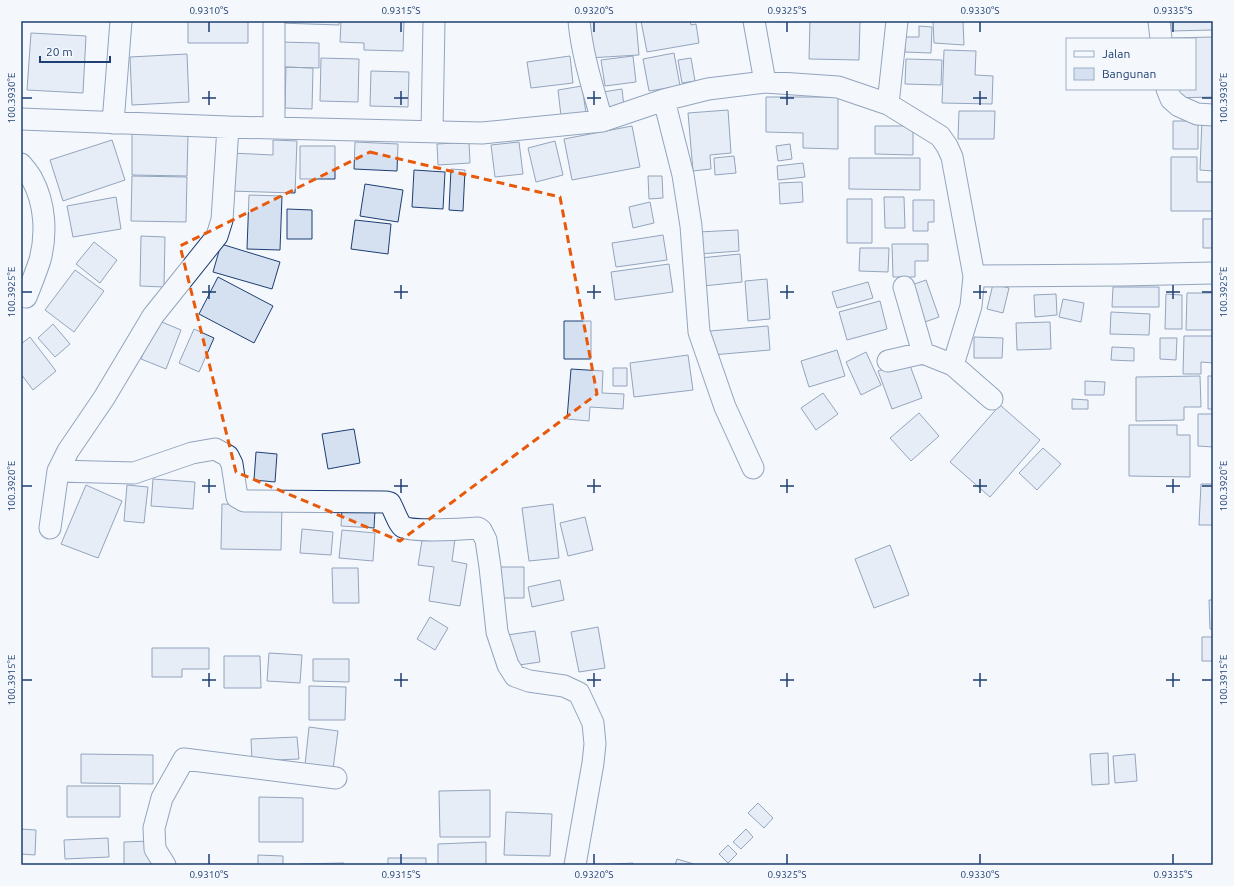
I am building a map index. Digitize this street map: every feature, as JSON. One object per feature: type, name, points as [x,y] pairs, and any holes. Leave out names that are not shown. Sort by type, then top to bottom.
[{"type":"street","points":[[113,123],[121,21]]},
{"type":"street","points":[[274,21],[274,128]]},
{"type":"street","points":[[432,132],[434,21]]},
{"type":"street","points":[[579,21],[581,38],[590,78],[602,121]]},
{"type":"street","points":[[754,21],[765,82]]},
{"type":"street","points":[[888,104],[897,21]]},
{"type":"street","points":[[1159,21],[1161,38]]},
{"type":"street","points":[[21,119],[228,127],[482,133],[602,121],[664,100],[708,89],[765,82],[838,87],[888,104],[940,136],[952,157],[974,276],[971,306],[953,365]]},
{"type":"street","points":[[1167,90],[1171,99],[1180,106],[1197,114],[1213,115]]},
{"type":"street","points":[[664,100],[683,175],[691,226],[699,332],[724,407],[753,468]]},
{"type":"street","points":[[50,528],[58,471],[68,451],[104,398],[153,316],[217,236],[222,220],[228,127]]},
{"type":"street","points":[[21,164],[32,177],[38,192],[43,210],[44,235],[40,260],[26,297]]},
{"type":"street","points":[[974,276],[1213,273]]},
{"type":"street","points":[[904,287],[923,353]]},
{"type":"street","points":[[888,361],[923,353],[953,365],[992,399]]},
{"type":"street","points":[[58,471],[134,473],[192,453],[215,449],[228,456],[232,464],[237,497],[244,501],[386,502],[390,503],[400,523],[404,527],[420,530],[478,528],[481,530],[486,540],[498,632],[508,666],[515,676],[529,681],[564,686],[579,693],[593,723],[595,744],[593,763],[575,865]]},
{"type":"street","points":[[165,865],[155,849],[154,828],[162,798],[184,759],[336,778]]},
{"type":"highlighted area","points":[[370,152],[560,197],[597,394],[400,541],[236,472],[180,246]]},
{"type":"building","points":[[188,21],[248,21],[248,43],[188,43]]},
{"type":"building","points":[[279,21],[339,21],[339,25],[279,23]]},
{"type":"building","points":[[341,21],[404,21],[403,51],[364,50],[364,43],[340,42]]},
{"type":"building","points":[[586,21],[636,21],[639,55],[588,58]]},
{"type":"building","points":[[641,21],[690,21],[691,25],[696,24],[699,43],[647,52]]},
{"type":"building","points":[[764,21],[798,21],[798,22]]},
{"type":"building","points":[[810,21],[860,21],[859,60],[809,59]]},
{"type":"building","points":[[933,21],[963,21],[964,45],[934,43]]},
{"type":"building","points":[[1171,21],[1213,21],[1213,30],[1171,31]]},
{"type":"building","points":[[919,26],[932,27],[931,53],[905,52],[905,37],[919,37]]},
{"type":"building","points":[[31,33],[86,36],[83,93],[27,90]]},
{"type":"building","points":[[1213,37],[1213,97],[1171,98],[1171,90],[1196,90],[1196,38],[1171,38]]},
{"type":"building","points":[[280,42],[319,43],[319,68],[279,67]]},
{"type":"building","points":[[944,50],[976,51],[975,75],[993,76],[992,104],[942,103]]},
{"type":"building","points":[[674,53],[680,86],[649,91],[643,59]]},
{"type":"building","points":[[187,54],[189,102],[132,105],[130,57]]},
{"type":"building","points":[[570,56],[573,83],[531,88],[527,62]]},
{"type":"building","points":[[633,56],[636,82],[605,86],[601,60]]},
{"type":"building","points":[[321,58],[359,59],[358,102],[320,101]]},
{"type":"building","points":[[691,58],[695,81],[682,83],[678,60]]},
{"type":"building","points":[[906,59],[942,60],[941,85],[905,84]]},
{"type":"building","points":[[286,67],[313,68],[312,109],[285,108]]},
{"type":"building","points":[[371,71],[409,72],[408,107],[370,106]]},
{"type":"building","points":[[582,86],[586,113],[561,116],[558,90]]},
{"type":"building","points":[[622,89],[624,107],[605,110],[603,92]]},
{"type":"building","points":[[766,97],[838,97],[838,149],[803,148],[803,133],[766,132]]},
{"type":"building","points":[[728,110],[731,153],[710,155],[711,169],[693,171],[688,113]]},
{"type":"building","points":[[959,111],[995,111],[994,139],[958,139]]},
{"type":"building","points":[[1202,119],[1213,119],[1213,171],[1200,170]]},
{"type":"building","points":[[1173,121],[1198,121],[1198,149],[1173,149]]},
{"type":"building","points":[[632,126],[640,167],[572,180],[564,139]]},
{"type":"building","points":[[875,126],[913,126],[913,155],[875,154]]},
{"type":"building","points":[[132,133],[188,134],[187,176],[132,175]]},
{"type":"building","points":[[112,140],[125,180],[63,201],[50,160]]},
{"type":"building","points":[[273,140],[297,141],[295,193],[229,191],[231,153],[273,155]]},
{"type":"building","points":[[555,141],[563,175],[536,182],[528,148]]},
{"type":"building","points":[[355,142],[398,144],[397,171],[354,169]]},
{"type":"building","points":[[469,142],[470,163],[438,165],[437,144]]},
{"type":"building","points":[[519,142],[523,174],[495,177],[491,145]]},
{"type":"building","points":[[790,144],[792,159],[778,161],[776,146]]},
{"type":"building","points":[[300,146],[335,146],[335,179],[300,179]]},
{"type":"building","points":[[734,156],[736,173],[715,175],[714,158]]},
{"type":"building","points":[[1171,157],[1197,157],[1197,182],[1213,182],[1213,211],[1171,211]]},
{"type":"building","points":[[849,158],[920,158],[920,190],[849,189]]},
{"type":"building","points":[[803,163],[805,177],[778,180],[777,166]]},
{"type":"building","points":[[451,169],[465,170],[463,211],[449,210]]},
{"type":"building","points":[[414,170],[445,172],[443,209],[412,207]]},
{"type":"building","points":[[132,176],[187,177],[186,222],[131,221]]},
{"type":"building","points":[[648,176],[662,176],[663,198],[649,199]]},
{"type":"building","points":[[802,182],[803,202],[780,204],[779,183]]},
{"type":"building","points":[[365,184],[403,190],[398,222],[360,216]]},
{"type":"building","points":[[249,195],[282,196],[280,250],[247,249]]},
{"type":"building","points":[[116,197],[121,229],[73,237],[67,206]]},
{"type":"building","points":[[884,197],[904,197],[905,228],[885,228]]},
{"type":"building","points":[[847,199],[872,199],[872,243],[847,243]]},
{"type":"building","points":[[913,200],[934,200],[934,222],[928,222],[928,231],[913,231]]},
{"type":"building","points":[[650,202],[654,223],[633,228],[629,207]]},
{"type":"building","points":[[287,209],[312,210],[312,239],[287,239]]},
{"type":"building","points":[[1203,219],[1213,219],[1213,248],[1203,248]]},
{"type":"building","points":[[355,220],[391,224],[388,254],[351,249]]},
{"type":"building","points":[[738,230],[739,251],[699,254],[698,232]]},
{"type":"building","points":[[663,235],[667,260],[616,267],[612,243]]},
{"type":"building","points":[[141,236],[165,237],[164,287],[140,286]]},
{"type":"building","points":[[94,242],[117,260],[100,283],[76,264]]},
{"type":"building","points":[[221,244],[280,262],[272,289],[213,272]]},
{"type":"building","points":[[892,244],[928,244],[928,261],[915,261],[915,277],[893,277]]},
{"type":"building","points":[[860,248],[889,248],[888,272],[859,271]]},
{"type":"building","points":[[740,254],[742,282],[703,286],[700,258]]},
{"type":"building","points":[[669,264],[673,292],[615,300],[611,272]]},
{"type":"building","points":[[75,270],[104,291],[74,332],[45,310]]},
{"type":"building","points":[[218,277],[273,306],[254,343],[199,314]]},
{"type":"building","points":[[767,279],[770,319],[748,321],[745,281]]},
{"type":"building","points":[[926,280],[939,317],[919,324],[906,287]]},
{"type":"building","points":[[868,282],[873,298],[837,308],[832,292]]},
{"type":"building","points":[[993,284],[1009,288],[1003,313],[987,309]]},
{"type":"building","points":[[1113,287],[1159,287],[1159,307],[1112,307]]},
{"type":"building","points":[[1187,293],[1213,293],[1213,330],[1186,330]]},
{"type":"building","points":[[1056,294],[1057,315],[1035,317],[1034,295]]},
{"type":"building","points":[[1166,294],[1182,295],[1182,329],[1165,329]]},
{"type":"building","points":[[1063,299],[1084,303],[1081,322],[1059,317]]},
{"type":"building","points":[[880,301],[887,329],[847,340],[839,312]]},
{"type":"building","points":[[1111,312],[1150,314],[1149,335],[1110,334]]},
{"type":"building","points":[[157,320],[181,330],[166,369],[141,359]]},
{"type":"building","points":[[564,321],[591,321],[591,359],[564,359]]},
{"type":"building","points":[[1050,322],[1051,349],[1017,350],[1016,323]]},
{"type":"building","points":[[53,324],[70,344],[55,357],[38,338]]},
{"type":"building","points":[[768,326],[770,350],[712,355],[710,331]]},
{"type":"building","points":[[194,329],[214,338],[199,372],[179,363]]},
{"type":"building","points":[[1184,336],[1213,336],[1213,363],[1201,362],[1201,374],[1183,374]]},
{"type":"building","points":[[30,337],[56,371],[33,390],[21,374],[21,344]]},
{"type":"building","points":[[974,337],[1003,338],[1002,358],[974,358]]},
{"type":"building","points":[[1160,338],[1177,338],[1176,360],[1160,359]]},
{"type":"building","points":[[1112,347],[1134,348],[1134,361],[1111,360]]},
{"type":"building","points":[[837,350],[845,376],[809,387],[801,361]]},
{"type":"building","points":[[866,352],[881,385],[861,395],[846,362]]},
{"type":"building","points":[[688,355],[693,390],[634,397],[630,363]]},
{"type":"building","points":[[908,360],[922,398],[892,409],[878,371]]},
{"type":"building","points":[[613,368],[627,368],[627,386],[613,386]]},
{"type":"building","points":[[571,369],[603,371],[602,393],[624,394],[623,409],[590,407],[589,421],[567,419]]},
{"type":"building","points":[[1200,376],[1201,407],[1184,407],[1184,420],[1136,421],[1136,377]]},
{"type":"building","points":[[1208,376],[1213,376],[1213,409],[1208,409]]},
{"type":"building","points":[[1085,381],[1105,382],[1104,395],[1085,395]]},
{"type":"building","points":[[823,393],[838,414],[816,430],[801,408]]},
{"type":"building","points":[[1072,399],[1088,400],[1088,409],[1072,409]]},
{"type":"building","points":[[1000,405],[1040,440],[990,497],[950,462]]},
{"type":"building","points":[[919,413],[939,436],[911,461],[890,438]]},
{"type":"building","points":[[1198,414],[1213,414],[1213,447],[1198,446]]},
{"type":"building","points":[[1129,425],[1177,425],[1177,435],[1190,435],[1190,477],[1129,476]]},
{"type":"building","points":[[354,429],[360,463],[328,469],[322,434]]},
{"type":"building","points":[[1043,448],[1061,464],[1037,490],[1019,473]]},
{"type":"building","points":[[256,452],[277,454],[275,482],[254,480]]},
{"type":"building","points":[[153,479],[195,482],[193,509],[151,506]]},
{"type":"building","points":[[1201,484],[1213,484],[1213,525],[1199,525]]},
{"type":"building","points":[[86,485],[122,501],[98,558],[61,544]]},
{"type":"building","points":[[127,485],[148,487],[144,523],[124,521]]},
{"type":"building","points":[[222,504],[282,506],[281,550],[221,549]]},
{"type":"building","points":[[553,504],[559,558],[529,561],[522,508]]},
{"type":"building","points":[[342,508],[375,510],[374,528],[341,526]]},
{"type":"building","points":[[585,517],[593,550],[568,556],[560,523]]},
{"type":"building","points":[[302,529],[333,532],[331,555],[300,553]]},
{"type":"building","points":[[342,530],[375,533],[373,561],[339,558]]},
{"type":"building","points":[[423,534],[455,539],[452,561],[467,564],[460,606],[429,601],[434,567],[418,565]]},
{"type":"building","points":[[890,545],[909,595],[874,608],[855,559]]},
{"type":"building","points":[[499,567],[524,567],[524,598],[499,598]]},
{"type":"building","points":[[332,568],[358,568],[359,603],[333,603]]},
{"type":"building","points":[[560,580],[564,600],[532,607],[528,587]]},
{"type":"building","points":[[1209,600],[1213,600],[1213,629],[1210,629]]},
{"type":"building","points":[[430,617],[448,628],[435,650],[417,639]]},
{"type":"building","points":[[598,627],[605,668],[579,672],[571,632]]},
{"type":"building","points":[[535,631],[540,662],[512,666],[507,635]]},
{"type":"building","points":[[1202,637],[1213,637],[1213,661],[1202,661]]},
{"type":"building","points":[[152,648],[209,648],[209,669],[182,669],[182,677],[152,677]]},
{"type":"building","points":[[269,653],[302,655],[300,683],[267,681]]},
{"type":"building","points":[[224,656],[260,656],[261,688],[224,688]]},
{"type":"building","points":[[313,659],[349,659],[349,682],[313,681]]},
{"type":"building","points":[[309,686],[346,687],[345,720],[309,720]]},
{"type":"building","points":[[309,727],[338,731],[333,769],[305,765]]},
{"type":"building","points":[[297,737],[299,759],[252,761],[251,739]]},
{"type":"building","points":[[1108,753],[1109,784],[1092,785],[1090,754]]},
{"type":"building","points":[[81,754],[153,755],[153,784],[81,783]]},
{"type":"building","points":[[1135,754],[1137,781],[1115,783],[1113,756]]},
{"type":"building","points":[[67,786],[120,786],[120,817],[67,817]]},
{"type":"building","points":[[490,790],[490,837],[440,837],[439,791]]},
{"type":"building","points":[[259,797],[303,798],[303,842],[259,842]]},
{"type":"building","points":[[758,803],[773,818],[764,828],[748,813]]},
{"type":"building","points":[[506,812],[552,814],[550,856],[504,855]]},
{"type":"building","points":[[21,829],[36,830],[35,855],[21,854]]},
{"type":"building","points":[[746,829],[753,837],[741,849],[733,842]]},
{"type":"building","points":[[108,838],[109,857],[65,859],[64,840]]},
{"type":"building","points":[[150,841],[151,865],[124,865],[124,842]]},
{"type":"building","points":[[486,842],[486,865],[438,865],[438,844]]},
{"type":"building","points":[[728,845],[737,854],[728,863],[719,854]]},
{"type":"building","points":[[258,855],[283,856],[283,865],[258,865]]},
{"type":"building","points":[[388,858],[426,858],[426,865],[388,865]]},
{"type":"building","points":[[677,859],[697,865],[675,865]]},
{"type":"building","points":[[344,863],[344,865],[300,865],[300,864]]},
{"type":"building","points":[[633,863],[633,865],[598,865]]}]
